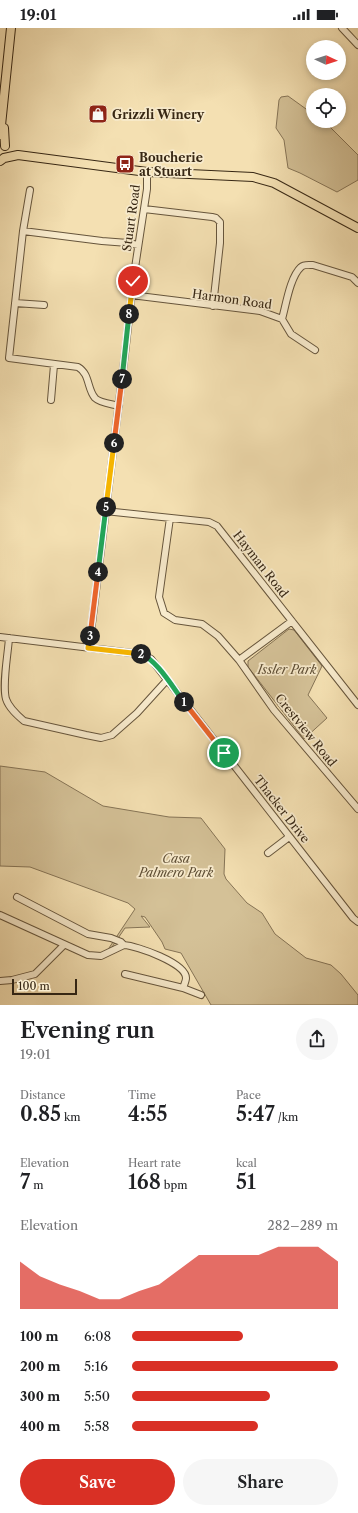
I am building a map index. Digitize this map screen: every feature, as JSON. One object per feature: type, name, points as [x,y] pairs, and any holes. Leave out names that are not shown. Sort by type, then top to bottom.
[{"type":"main road","points":[[0,135],[11,28]]},
{"type":"main road","points":[[2,159],[7,154],[4,146],[6,81]]},
{"type":"main road","points":[[4,146],[18,155]]},
{"type":"main road","points":[[2,159],[18,155],[148,172],[253,177],[274,183],[358,228]]},
{"type":"street","points":[[342,28],[358,45]]},
{"type":"street","name":"Stuart Road","points":[[88,648],[119,406],[131,295],[147,189],[148,172]]},
{"type":"street","points":[[30,190],[23,230],[9,358],[78,367],[84,370],[94,397],[98,400],[119,406]]},
{"type":"street","points":[[144,209],[212,217],[216,218],[220,222],[220,243],[213,306]]},
{"type":"street","points":[[23,230],[102,241],[128,242],[138,245]]},
{"type":"street","points":[[282,319],[294,279],[301,267],[308,264],[319,267],[352,277],[358,283]]},
{"type":"street","name":"Harmon Road","points":[[131,295],[260,312],[282,319],[291,334],[315,350]]},
{"type":"street","points":[[15,303],[44,305]]},
{"type":"street","points":[[51,400],[54,365]]},
{"type":"street","name":"Hayman Road","points":[[105,511],[208,522],[217,526],[358,705]]},
{"type":"street","name":"Crestview Road","points":[[170,518],[159,597],[164,613],[175,620],[196,622],[218,636],[239,660],[274,710],[358,809]]},
{"type":"street","points":[[239,660],[292,621]]},
{"type":"street","name":"Thacker Drive","points":[[0,637],[142,654],[151,659],[289,837],[353,918],[358,922]]},
{"type":"street","points":[[9,638],[3,701],[24,721],[86,736],[101,738],[112,735],[120,729],[167,680]]},
{"type":"street","points":[[268,853],[289,837]]},
{"type":"street","points":[[17,897],[88,934],[111,938],[121,942],[124,945],[139,948],[168,960],[184,973],[186,978],[183,988]]},
{"type":"street","points":[[0,915],[88,955],[101,956],[124,945]]},
{"type":"street","points":[[0,981],[12,980],[35,974],[64,945]]},
{"type":"street","points":[[126,974],[183,988],[201,995]]},
{"type":"green space","points":[[288,96],[306,109],[306,128],[331,128],[358,155],[358,180],[337,192],[288,168],[284,140],[276,128],[279,100],[281,97]]},
{"type":"green space","name":"Issler Park","points":[[289,629],[294,630],[322,666],[308,695],[327,718],[304,739],[248,667],[248,661]]},
{"type":"green space","name":"Casa Palmero Park","points":[[0,766],[45,772],[103,806],[169,817],[201,818],[225,849],[224,874],[226,879],[247,903],[262,913],[275,934],[306,958],[331,965],[341,974],[358,995],[358,1005],[211,1005],[181,953],[165,949],[145,917],[141,916],[150,927],[125,928],[110,950],[109,948],[135,909],[128,903],[30,867],[0,866]]},
{"type":"place","name":"Grizzli Winery","points":[[98,114]]},
{"type":"place","name":"Boucherie at Stuart","points":[[125,164]]},
{"type":"route","points":[[133,281],[88,648],[142,654],[151,659],[224,753]]}]
